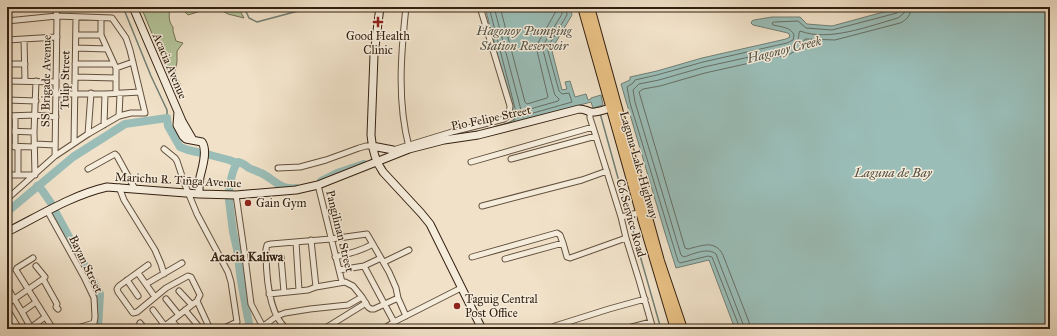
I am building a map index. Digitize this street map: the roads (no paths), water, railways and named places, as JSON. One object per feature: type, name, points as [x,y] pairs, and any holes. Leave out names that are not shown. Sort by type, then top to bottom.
[{"type":"main road","name":"Acacia Avenue","points":[[133,7],[178,111],[177,125],[179,130],[186,139],[202,142],[205,147],[199,194]]},
{"type":"main road","points":[[380,7],[374,55],[371,135],[375,154],[381,169]]},
{"type":"main road","name":"Laguna Lake Highway","points":[[582,7],[608,108],[641,212],[675,329]]},
{"type":"main road","name":"Laguna Lake Highway","points":[[590,7],[641,212],[660,261],[683,329]]},
{"type":"main road","name":"Pio Felipe Street","points":[[375,154],[579,109],[585,109],[592,112],[608,108]]},
{"type":"main road","points":[[375,154],[393,150]]},
{"type":"main road","name":"Marichu R. Tiñga Avenue","points":[[7,232],[70,200],[93,190],[107,186],[199,194],[236,195],[296,190],[318,185],[364,166],[375,154]]},
{"type":"main road","points":[[364,166],[376,166],[381,169],[430,224],[482,329]]},
{"type":"street","name":"SS Brigade Avenue","points":[[55,7],[57,16],[55,156]]},
{"type":"street","points":[[393,150],[409,147],[404,131],[401,66],[406,7]]},
{"type":"street","points":[[477,131],[504,119],[509,115],[510,106],[480,7]]},
{"type":"street","points":[[7,21],[57,16],[76,18],[112,18],[126,38],[145,113],[131,113],[119,116],[88,134],[55,156],[35,175],[9,195],[7,199]]},
{"type":"street","name":"Tulip Street","points":[[74,143],[76,18]]},
{"type":"street","points":[[101,18],[101,35],[115,66],[119,116]]},
{"type":"street","points":[[76,35],[101,35]]},
{"type":"street","points":[[25,64],[8,64],[7,40],[57,37]]},
{"type":"street","points":[[24,39],[25,81]]},
{"type":"street","points":[[76,48],[107,49]]},
{"type":"street","points":[[75,64],[115,66],[133,62]]},
{"type":"street","points":[[75,77],[116,78]]},
{"type":"street","points":[[7,81],[56,82]]},
{"type":"street","points":[[35,175],[34,132],[36,82]]},
{"type":"street","points":[[56,94],[140,92]]},
{"type":"street","points":[[88,134],[91,93]]},
{"type":"street","points":[[104,126],[105,94]]},
{"type":"street","points":[[7,100],[36,100]]},
{"type":"street","name":"C6 Service Road","points":[[592,112],[590,118],[622,217],[626,238],[653,329]]},
{"type":"street","points":[[7,116],[35,115],[56,117]]},
{"type":"street","points":[[14,116],[18,175]]},
{"type":"street","points":[[471,162],[593,127]]},
{"type":"street","points":[[7,131],[34,132]]},
{"type":"street","points":[[511,160],[596,136]]},
{"type":"street","points":[[7,146],[56,145]]},
{"type":"street","points":[[278,168],[298,168],[366,146],[375,154]]},
{"type":"street","points":[[164,149],[177,161],[197,214],[228,272],[237,322],[222,329]]},
{"type":"street","points":[[88,169],[115,154],[135,189]]},
{"type":"street","points":[[482,206],[582,180],[607,171]]},
{"type":"street","points":[[7,175],[35,175]]},
{"type":"street","name":"Pangilinan Street","points":[[318,185],[342,282]]},
{"type":"street","points":[[119,187],[124,200],[155,250],[164,274]]},
{"type":"street","points":[[236,195],[250,304],[263,328],[277,316],[293,311],[348,305],[362,297]]},
{"type":"street","name":"Bayan Street","points":[[48,212],[94,298],[94,326]]},
{"type":"street","points":[[622,217],[641,212]]},
{"type":"street","points":[[472,257],[557,233],[560,235],[567,257],[570,258],[626,238]]},
{"type":"street","points":[[287,329],[283,326],[277,316],[269,294],[266,249],[267,246],[271,244],[331,239],[367,234],[389,272],[406,316]]},
{"type":"street","points":[[312,240],[316,287]]},
{"type":"street","points":[[296,242],[299,290]]},
{"type":"street","points":[[505,259],[563,243]]},
{"type":"street","points":[[335,257],[352,254],[373,244]]},
{"type":"street","points":[[339,270],[364,266],[409,250]]},
{"type":"street","points":[[281,257],[284,292]]},
{"type":"street","points":[[34,258],[16,269],[53,329]]},
{"type":"street","points":[[146,284],[182,263]]},
{"type":"street","points":[[148,265],[119,286],[117,290],[133,313],[137,312],[168,286],[188,276],[191,277],[200,295],[200,298],[197,301],[163,328],[153,310]]},
{"type":"street","points":[[36,266],[44,277],[43,279],[57,304],[56,307],[58,309]]},
{"type":"street","points":[[364,266],[394,322]]},
{"type":"street","points":[[138,273],[155,297]]},
{"type":"street","points":[[7,304],[43,279]]},
{"type":"street","points":[[127,280],[138,296]]},
{"type":"street","points":[[269,294],[308,290],[342,282],[349,283],[353,286],[368,307],[372,310],[398,298]]},
{"type":"street","points":[[7,287],[15,298],[30,328],[45,317]]},
{"type":"street","points":[[385,328],[461,288]]},
{"type":"street","points":[[179,291],[192,305]]},
{"type":"street","points":[[166,299],[179,315]]},
{"type":"street","points":[[555,326],[609,309],[645,300]]},
{"type":"street","points":[[197,301],[210,329]]},
{"type":"street","points":[[22,312],[36,302]]},
{"type":"street","points":[[324,329],[366,303]]},
{"type":"street","points":[[7,309],[19,329]]},
{"type":"street","points":[[185,310],[200,328]]},
{"type":"street","points":[[172,321],[178,329]]},
{"type":"street","points":[[624,329],[651,322]]},
{"type":"street","points":[[140,323],[145,329]]},
{"type":"street","points":[[74,329],[94,326]]},
{"type":"water","name":"Hagonoy Pumping Station Reservoir","points":[[485,7],[570,7],[572,15],[552,51],[562,90],[567,89],[565,82],[570,81],[575,97],[586,94],[588,100],[601,95],[603,105],[593,108],[591,102],[514,123]]},
{"type":"water","name":"Laguna de Bay","points":[[902,7],[1050,7],[1050,329],[735,329],[709,260],[676,268],[621,84],[630,80],[630,77],[790,37],[788,33],[753,25],[751,23],[754,20],[772,17],[800,17],[807,24],[832,26]]},
{"type":"waterway","points":[[123,7],[151,76],[167,110],[167,118]]},
{"type":"waterway","points":[[244,7],[249,18],[257,22],[313,7]]},
{"type":"waterway","points":[[600,113],[628,214]]},
{"type":"waterway","points":[[7,212],[73,157],[125,124],[167,118],[168,126],[180,147],[244,164],[249,168],[266,175],[281,186],[296,188]]},
{"type":"waterway","name":"Hagonoy Creek","points":[[491,128],[507,124],[515,119]]},
{"type":"waterway","points":[[229,191],[232,173],[237,163]]},
{"type":"waterway","name":"Hagonoy Creek","points":[[321,181],[337,173],[364,164]]},
{"type":"waterway","points":[[37,186],[42,190],[53,206]]},
{"type":"waterway","points":[[229,200],[250,329]]},
{"type":"waterway","points":[[55,211],[100,294],[98,329]]},
{"type":"waterway","points":[[629,217],[661,329]]},
{"type":"place","name":"Good Health Clinic","points":[[378,22]]},
{"type":"place","name":"Gain Gym","points":[[248,203]]},
{"type":"place","name":"Taguig Central Post Office","points":[[457,306]]},
{"type":"district","name":"Acacia Kaliwa","points":[[247,256]]}]
